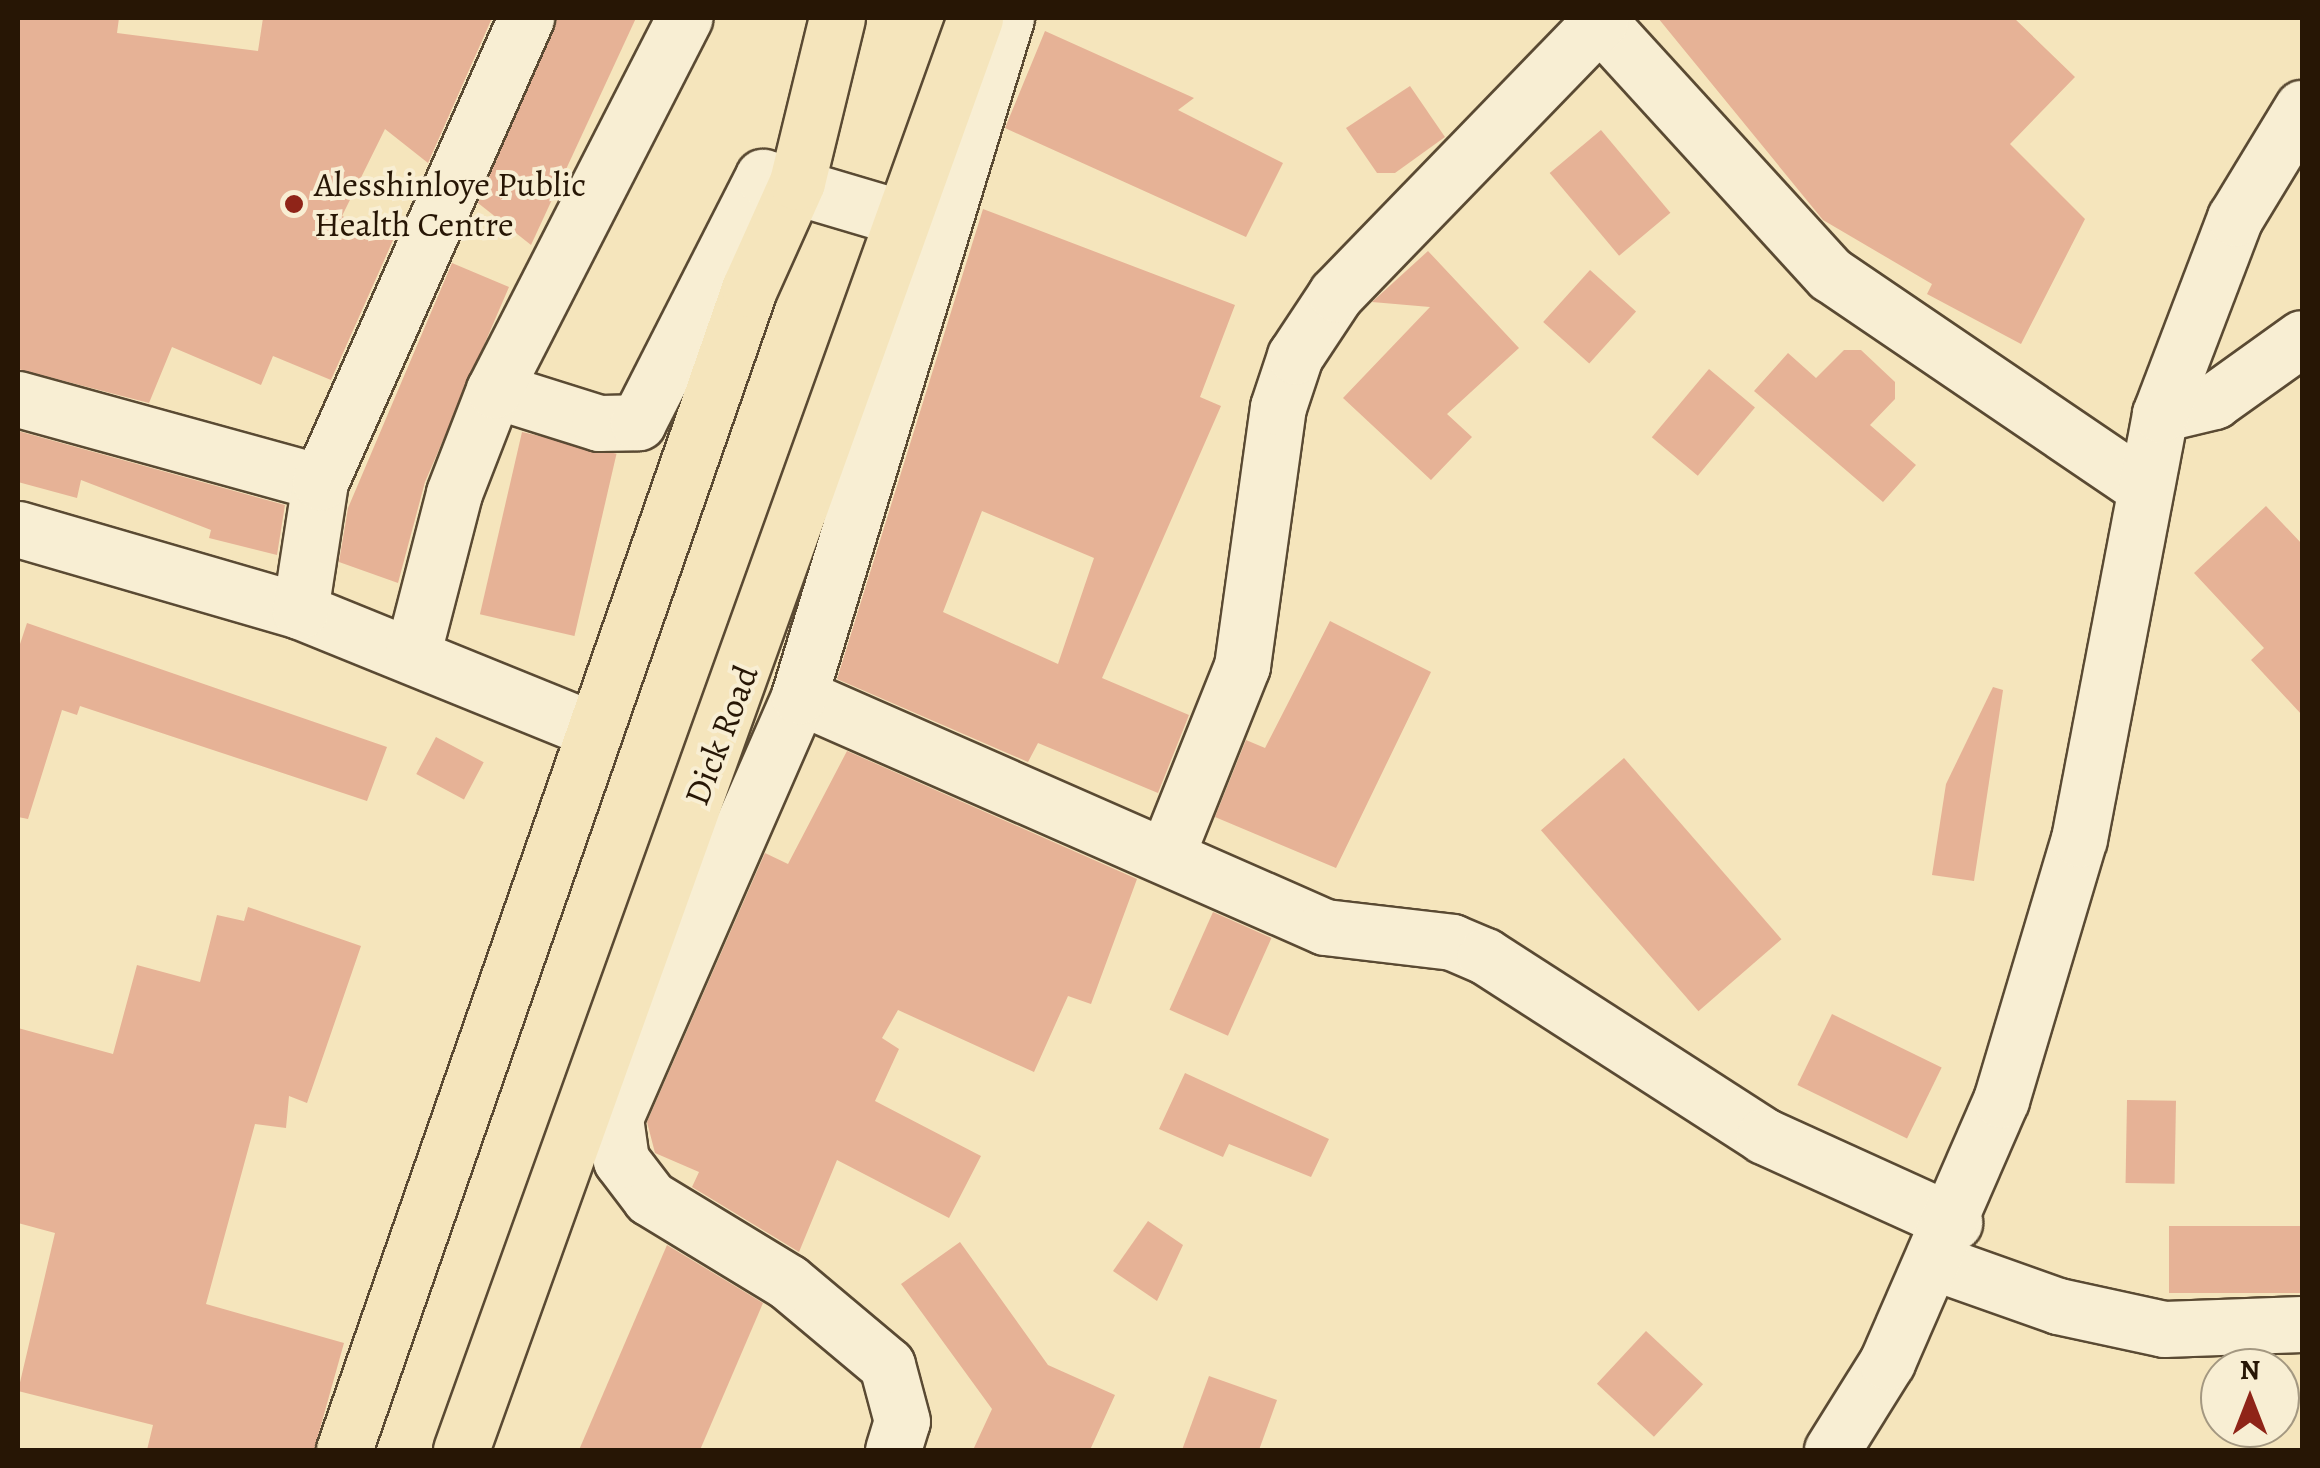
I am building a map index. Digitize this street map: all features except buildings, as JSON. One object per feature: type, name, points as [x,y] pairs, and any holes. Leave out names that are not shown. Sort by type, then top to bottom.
[{"type":"main road","points":[[344,1450],[748,288],[797,182],[837,18]]},
{"type":"main road","name":"Dick Road","points":[[461,1450],[751,656],[840,376],[905,219],[975,18]]},
{"type":"street","points":[[300,611],[320,482],[526,18]]},
{"type":"street","points":[[414,652],[454,493],[494,390],[684,18]]},
{"type":"street","points":[[893,1450],[900,1396],[886,1365],[788,1282],[650,1198],[622,1160],[615,1118],[799,696],[1006,18]]},
{"type":"street","points":[[1166,856],[1242,666],[1278,408],[1295,356],[1336,294],[1598,20],[1830,274],[2144,487]]},
{"type":"street","points":[[1832,1450],[1944,1242],[2002,1100],[2079,839],[2160,414],[2235,218],[2302,108]]},
{"type":"street","points":[[494,390],[600,423],[638,422],[763,177],[797,182],[905,219]]},
{"type":"street","points":[[2160,414],[2214,401],[2302,338]]},
{"type":"street","points":[[18,399],[320,482]]},
{"type":"street","points":[[18,530],[300,611],[414,652],[595,731]]},
{"type":"street","points":[[799,696],[1325,927],[1452,942],[1485,956],[1764,1136],[2058,1306],[2164,1329],[2302,1324]]},
{"type":"place","name":"Alesshinloye Public Health Centre","points":[[294,204]]}]
